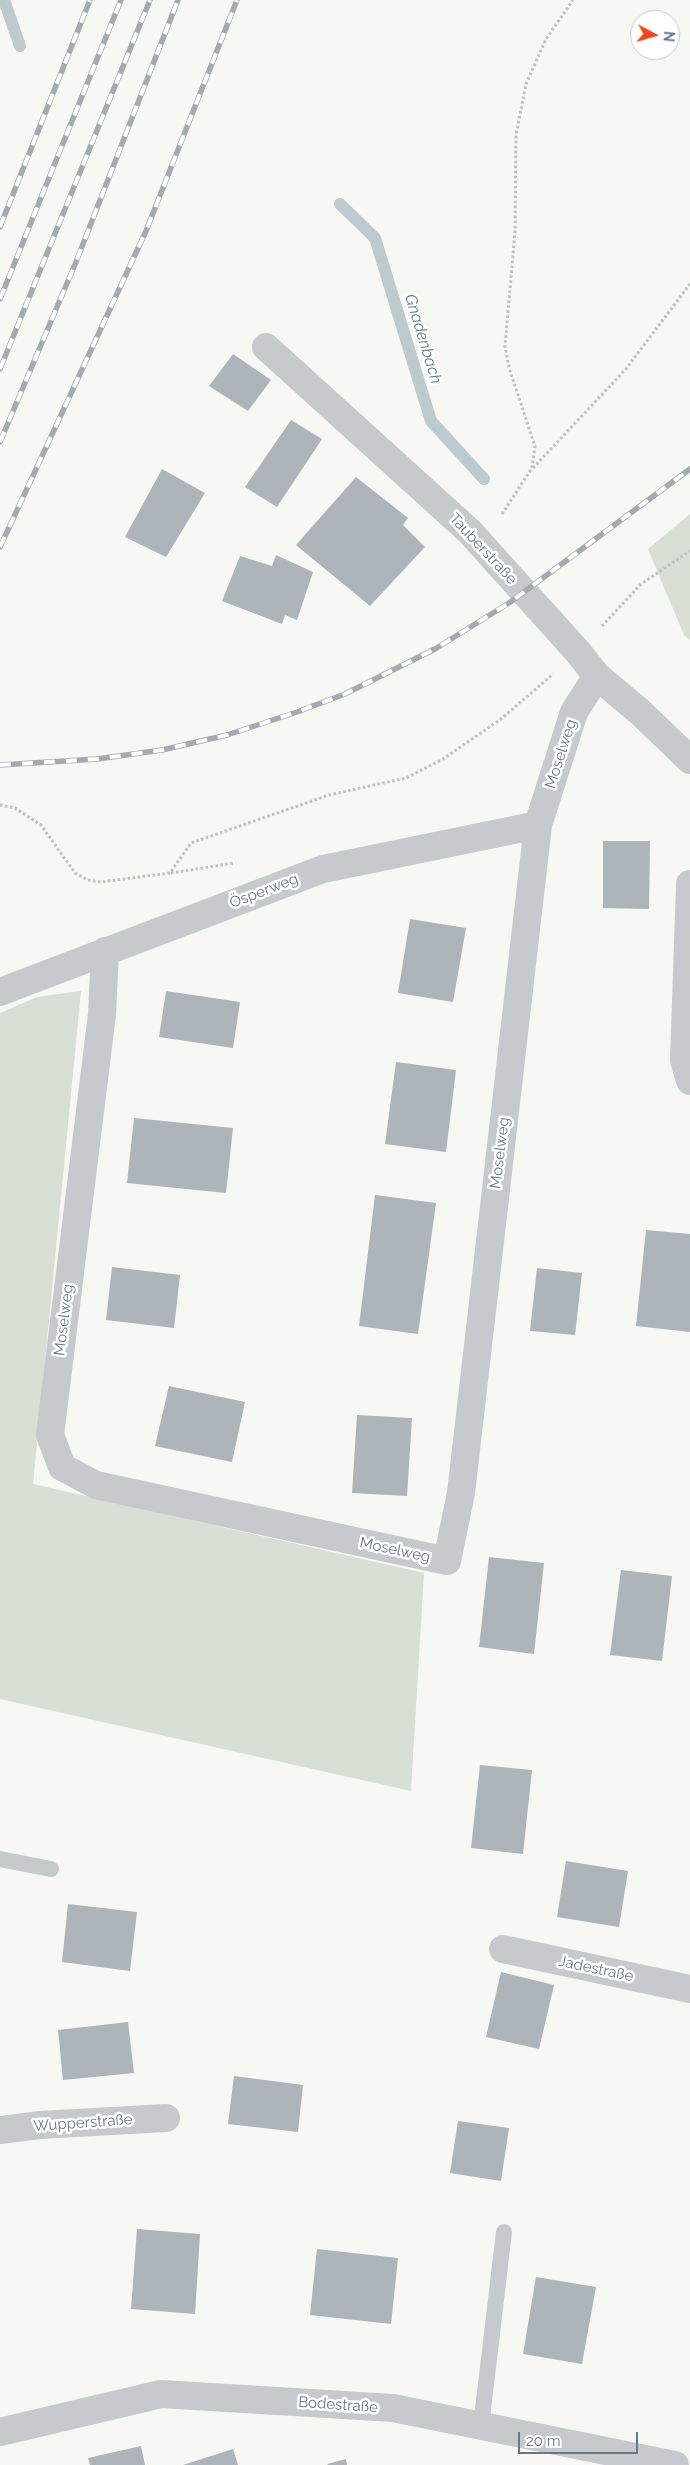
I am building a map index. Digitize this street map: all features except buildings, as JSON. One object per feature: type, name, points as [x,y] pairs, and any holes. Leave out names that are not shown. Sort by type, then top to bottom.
[{"type":"street","name":"Tauberstraße","points":[[266,347],[470,532],[578,652],[597,676],[640,712],[690,760]]},
{"type":"street","name":"Moselweg","points":[[106,951],[102,1014],[50,1435],[62,1467],[96,1486],[447,1561],[461,1493],[538,825],[574,712],[597,676]]},
{"type":"street","name":"Ösperweg","points":[[0,992],[322,869],[538,825]]},
{"type":"street","points":[[690,884],[684,1060],[690,1081]]},
{"type":"street","name":"Jadestraße","points":[[502,1949],[690,1989]]},
{"type":"street","name":"Wupperstraße","points":[[0,2130],[40,2125],[166,2118]]},
{"type":"street","name":"Bodestraße","points":[[0,2432],[161,2394],[393,2408],[675,2465]]},
{"type":"lane","points":[[0,1859],[51,1870]]},
{"type":"lane","points":[[481,2426],[504,2232]]},
{"type":"path","points":[[532,468],[534,446],[508,368],[506,346],[515,232],[516,135],[526,84],[546,39],[573,0]]},
{"type":"path","points":[[481,546],[532,468],[626,368],[690,284]]},
{"type":"path","points":[[0,805],[15,808],[41,825],[76,873],[88,880],[101,882],[170,873],[191,843],[329,795],[406,778],[443,759],[501,719],[578,652],[641,584],[690,550]]},
{"type":"shaded area","points":[[690,514],[690,640],[684,635],[648,549]]},
{"type":"shaded area","points":[[81,991],[33,1484],[424,1573],[411,1791],[0,1699],[0,1013],[37,997]]},
{"type":"waterway","name":"Gnadenbach","points":[[4,0],[20,46]]},
{"type":"waterway","name":"Gnadenbach","points":[[340,204],[375,238],[431,421],[484,479]]},
{"type":"railway","points":[[0,227],[90,0]]},
{"type":"railway","points":[[0,299],[121,0]]},
{"type":"railway","points":[[0,369],[150,0]]},
{"type":"railway","points":[[0,442],[76,262],[178,0]]},
{"type":"railway","points":[[0,547],[146,231],[237,0]]},
{"type":"railway","points":[[0,765],[97,759],[162,750],[227,735],[345,694],[435,649],[509,603],[690,469]]}]
